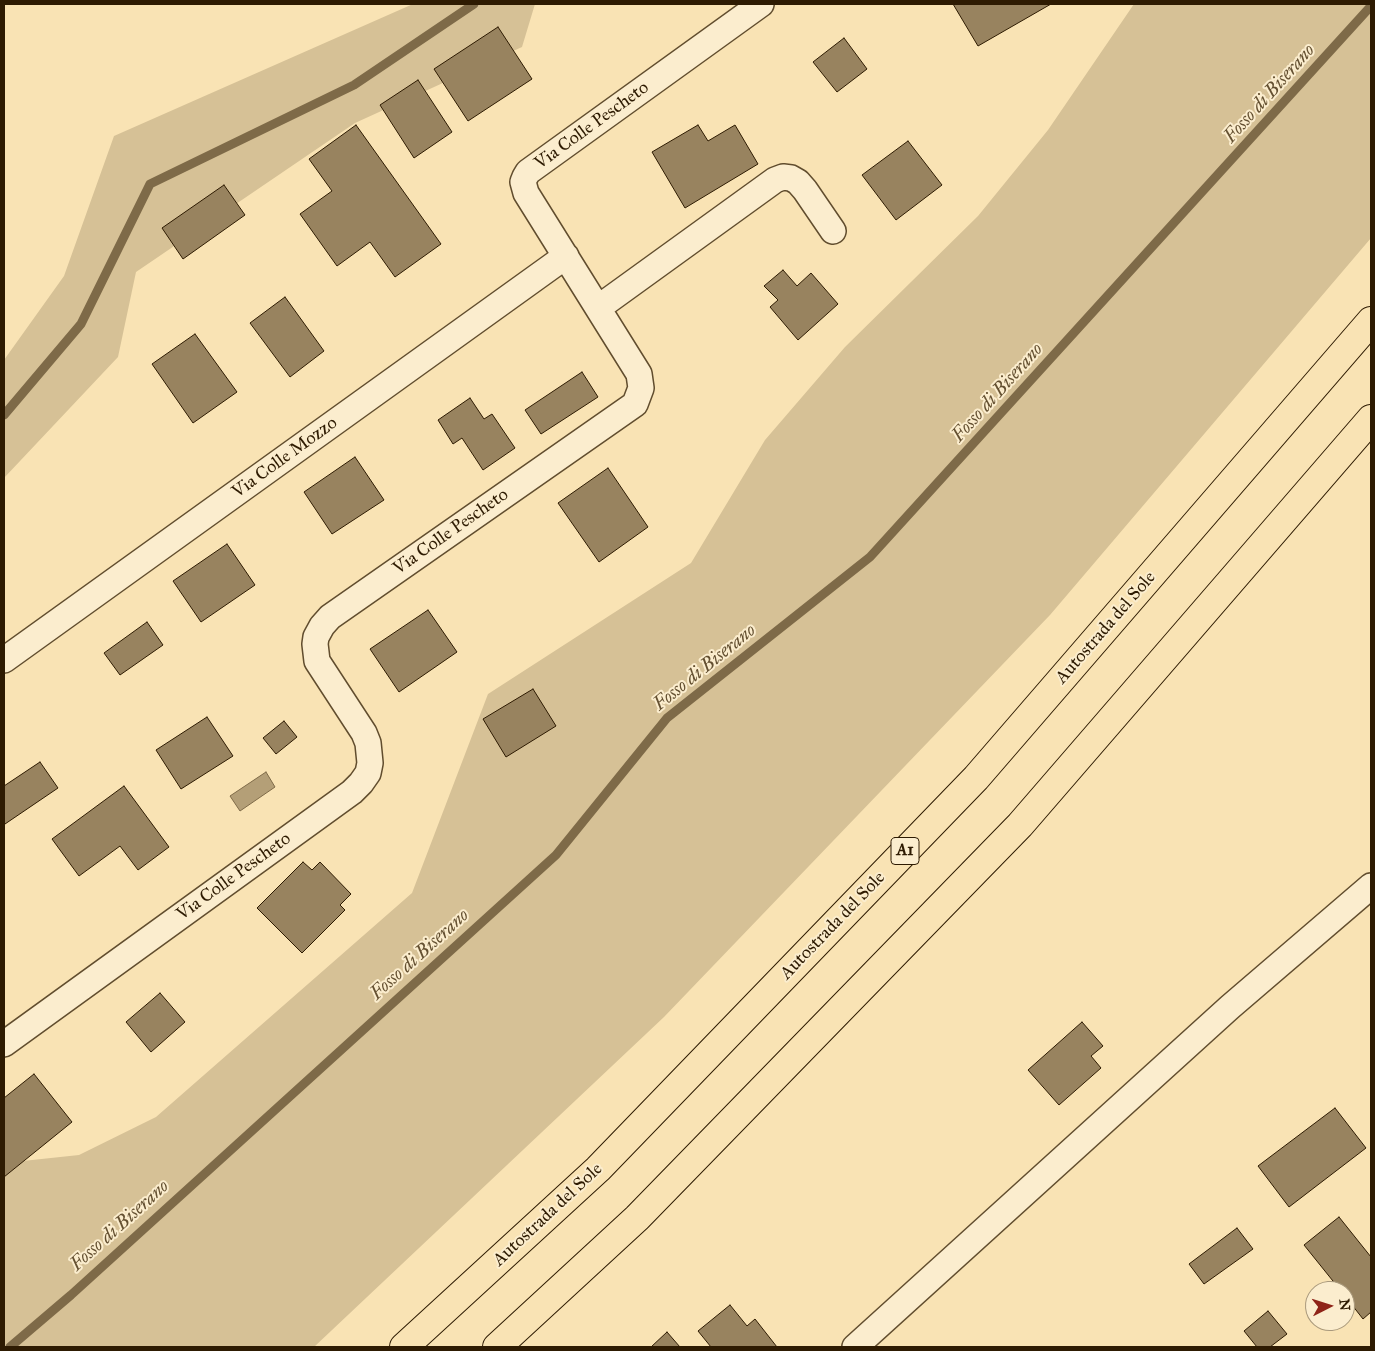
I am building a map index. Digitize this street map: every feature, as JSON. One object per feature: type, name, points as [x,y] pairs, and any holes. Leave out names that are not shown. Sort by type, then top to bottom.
[{"type":"highway","name":"Autostrada del Sole","points":[[404,1347],[598,1169],[976,778],[1371,321]]},
{"type":"highway","points":[[497,1347],[637,1218],[1020,825],[1371,419]]},
{"type":"street","name":"Via Colle Pescheto","points":[[4,1044],[352,792],[361,783],[368,773],[370,763],[368,743],[364,733],[317,661],[315,644],[318,632],[330,617],[635,404],[642,388],[639,374],[526,193],[523,182],[526,174],[761,4]]},
{"type":"street","points":[[598,308],[775,180],[783,177],[791,178],[798,182],[834,231]]},
{"type":"street","name":"Via Colle Mozzo","points":[[4,660],[566,256]]},
{"type":"street","points":[[855,1347],[1230,1007],[1371,886]]},
{"type":"shaded area","points":[[413,4],[535,4],[522,47],[355,123],[136,272],[118,357],[4,478],[4,360],[64,276],[114,136]]},
{"type":"shaded area","points":[[1134,4],[1371,4],[1371,238],[1050,615],[664,1017],[314,1347],[4,1347],[4,1163],[79,1155],[156,1117],[412,893],[488,694],[691,563],[765,440],[845,347],[978,216],[1048,130]]},
{"type":"shaded area","points":[[266,772],[275,787],[240,811],[230,796]]},
{"type":"building","points":[[953,4],[1051,4],[978,46]]},
{"type":"building","points":[[498,27],[532,79],[468,121],[434,69]]},
{"type":"building","points":[[844,38],[867,69],[837,92],[813,62]]},
{"type":"building","points":[[418,80],[452,132],[414,158],[380,105]]},
{"type":"building","points":[[356,125],[441,244],[395,277],[370,242],[337,266],[300,214],[332,191],[309,159]]},
{"type":"building","points":[[698,125],[708,141],[735,125],[758,164],[685,208],[652,152]]},
{"type":"building","points":[[908,141],[942,185],[896,220],[862,175]]},
{"type":"building","points":[[224,185],[245,215],[183,259],[162,228]]},
{"type":"building","points":[[783,270],[797,286],[811,273],[838,304],[798,340],[770,307],[778,300],[764,286]]},
{"type":"building","points":[[285,297],[324,351],[290,377],[250,323]]},
{"type":"building","points":[[195,334],[237,392],[193,423],[152,364]]},
{"type":"building","points":[[582,372],[598,397],[541,434],[525,410]]},
{"type":"building","points":[[470,398],[484,419],[492,414],[515,448],[483,470],[462,438],[453,444],[438,420]]},
{"type":"building","points":[[355,457],[384,500],[332,534],[304,492]]},
{"type":"building","points":[[608,468],[648,527],[599,562],[558,503]]},
{"type":"building","points":[[227,544],[255,585],[201,622],[173,581]]},
{"type":"building","points":[[428,610],[457,652],[399,692],[370,649]]},
{"type":"building","points":[[147,622],[163,645],[120,675],[104,653]]},
{"type":"building","points":[[533,689],[556,726],[506,757],[483,719]]},
{"type":"building","points":[[207,717],[233,756],[181,789],[156,750]]},
{"type":"building","points":[[284,721],[297,737],[276,754],[263,738]]},
{"type":"building","points":[[40,762],[58,788],[5,824],[4,786]]},
{"type":"building","points":[[124,786],[169,847],[138,870],[120,846],[79,876],[52,839]]},
{"type":"building","points":[[303,862],[312,870],[320,862],[351,894],[340,905],[345,910],[302,953],[257,908]]},
{"type":"building","points":[[160,993],[185,1022],[151,1052],[126,1022]]},
{"type":"building","points":[[1082,1022],[1103,1046],[1091,1056],[1101,1068],[1059,1105],[1028,1070]]},
{"type":"building","points":[[34,1074],[72,1122],[4,1177],[4,1098]]},
{"type":"building","points":[[1335,1108],[1366,1148],[1289,1207],[1258,1166]]},
{"type":"building","points":[[1339,1217],[1371,1257],[1371,1312],[1363,1319],[1355,1309],[1355,1281],[1333,1281],[1304,1245]]},
{"type":"building","points":[[1237,1228],[1253,1249],[1204,1284],[1189,1264]]},
{"type":"building","points":[[730,1305],[747,1326],[755,1319],[777,1347],[711,1347],[698,1331]]},
{"type":"building","points":[[1268,1311],[1287,1334],[1270,1347],[1257,1347],[1244,1331]]},
{"type":"building","points":[[667,1332],[680,1347],[651,1347]]},
{"type":"waterway","points":[[4,415],[81,324],[150,184],[354,85],[474,4]]},
{"type":"waterway","name":"Fosso di Biserano","points":[[10,1347],[71,1295],[556,855],[667,718],[870,557],[1371,6]]}]
